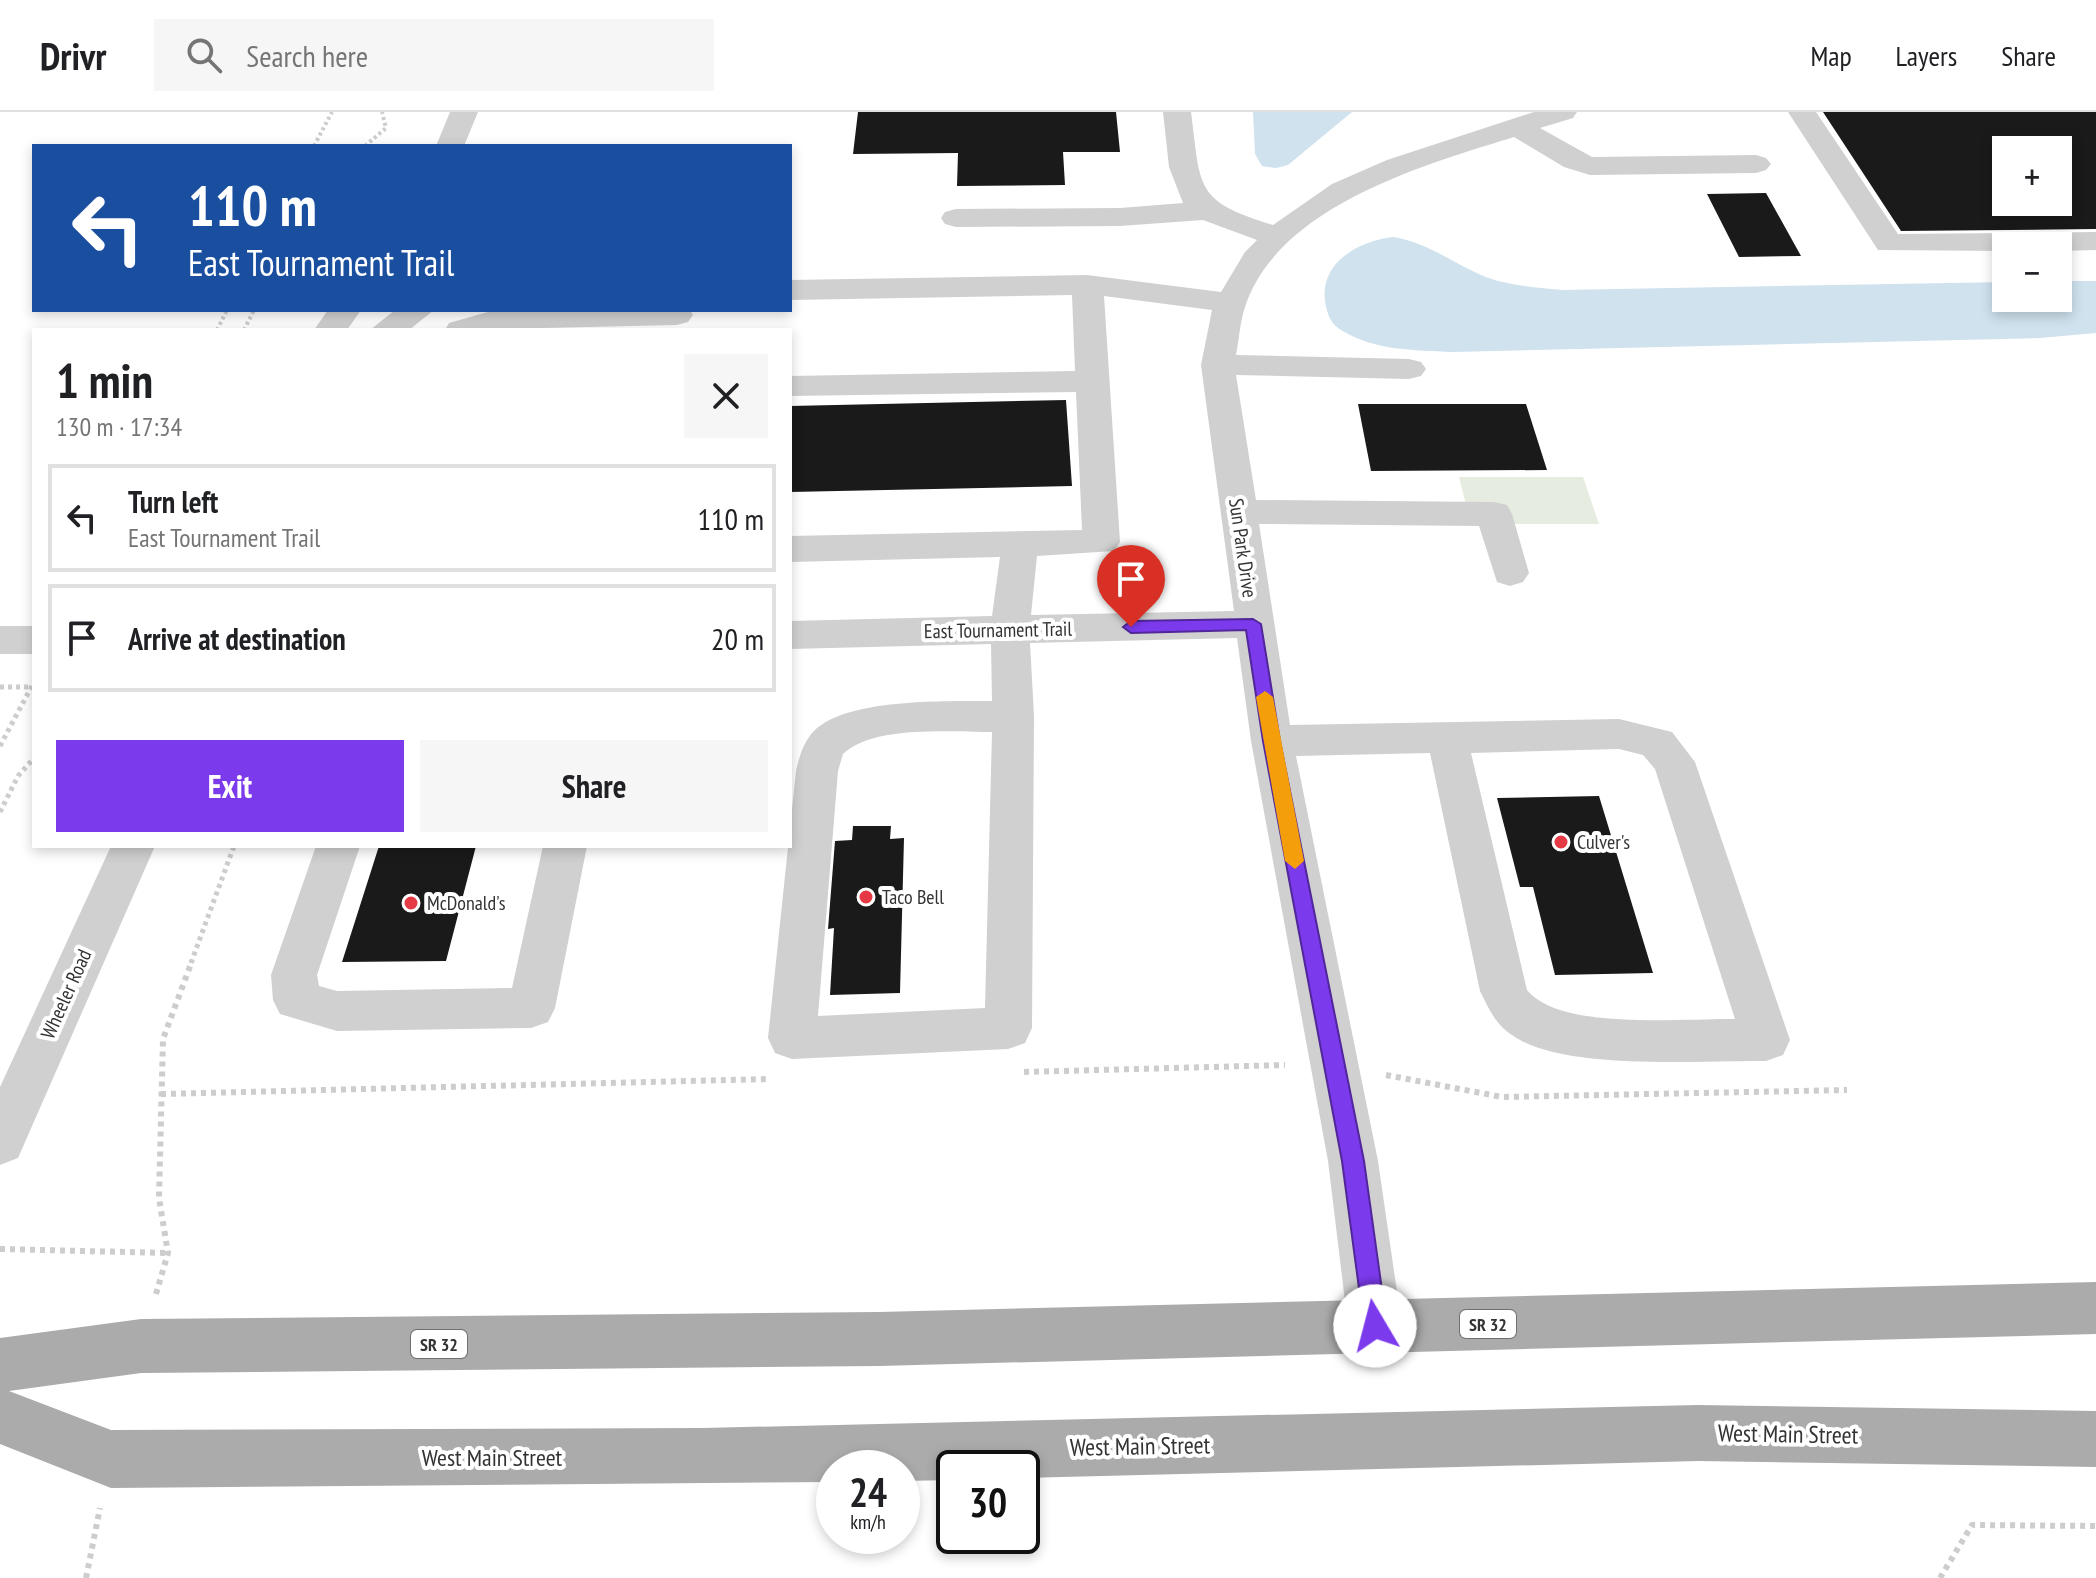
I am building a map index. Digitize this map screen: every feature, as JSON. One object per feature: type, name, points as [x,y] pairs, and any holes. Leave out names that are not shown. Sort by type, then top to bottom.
[{"type":"main road","name":"SR 32","points":[[0,1365],[141,1346],[879,1339],[2096,1308]]},
{"type":"main road","name":"West Main Street","points":[[0,1416],[111,1459],[703,1457],[1698,1433],[2096,1439]]},
{"type":"street","points":[[451,144],[464,112]]},
{"type":"street","points":[[1177,112],[1188,192],[1205,211]]},
{"type":"street","name":"Sun Park Drive","points":[[1375,1326],[1353,1161],[1272,741],[1253,624],[1218,365],[1219,337],[1229,303],[1256,255],[1307,210],[1370,179],[1563,112]]},
{"type":"street","points":[[1802,112],[1889,243],[2096,241]]},
{"type":"street","points":[[1518,127],[1574,161],[1590,166],[1756,164]]},
{"type":"street","points":[[956,218],[1120,217],[1205,211],[1275,236]]},
{"type":"street","points":[[792,549],[1101,542],[1087,285]]},
{"type":"street","points":[[792,290],[1087,285],[1150,289],[1229,303]]},
{"type":"street","points":[[389,328],[415,312]]},
{"type":"street","points":[[468,328],[498,319],[675,321]]},
{"type":"street","points":[[628,328],[675,321]]},
{"type":"street","points":[[1218,365],[1409,369]]},
{"type":"street","points":[[792,386],[1091,381]]},
{"type":"street","points":[[1238,512],[1494,514],[1510,573]]},
{"type":"street","points":[[1013,716],[856,724],[831,740],[822,750],[817,771],[792,1038],[1008,1028],[1006,993],[1013,716],[1010,630],[1020,543]]},
{"type":"street","name":"East Tournament Trail","points":[[792,635],[1253,624]]},
{"type":"street","points":[[0,640],[32,640]]},
{"type":"street","points":[[1272,741],[1447,737],[1619,734],[1640,737],[1665,750],[1674,762],[1766,1040],[1578,1038],[1531,1023],[1512,1007],[1504,991],[1447,737]]},
{"type":"street","name":"Wheeler Road","points":[[0,1142],[132,848]]},
{"type":"street","points":[[337,848],[294,975],[297,1000],[337,1011],[531,1008],[565,848]]},
{"type":"path","points":[[315,144],[332,112]]},
{"type":"path","points":[[367,144],[386,128],[382,112]]},
{"type":"path","points":[[0,687],[32,685]]},
{"type":"path","points":[[0,746],[32,689]]},
{"type":"path","points":[[0,812],[18,776],[32,760]]},
{"type":"path","points":[[0,1249],[168,1253],[159,1198],[163,1039],[233,848]]},
{"type":"path","points":[[1016,1072],[1333,1064],[1502,1097],[1847,1090]]},
{"type":"path","points":[[161,1094],[778,1079]]},
{"type":"path","points":[[1940,1578],[1972,1525],[2096,1526]]},
{"type":"shaded area","points":[[1459,477],[1583,477],[1599,524],[1471,524]]},
{"type":"water","points":[[1253,112],[1352,112],[1288,165],[1276,168],[1262,166],[1255,154]]},
{"type":"water","points":[[1393,237],[1405,240],[1501,282],[1563,290],[1992,282],[1992,312],[2072,312],[2072,281],[2096,281],[2096,333],[2040,338],[1453,352],[1394,348],[1351,336],[1338,328],[1329,316],[1325,301],[1325,287],[1335,265],[1355,249]]},
{"type":"building","points":[[858,112],[1116,112],[1120,152],[1063,152],[1065,185],[957,186],[958,153],[853,154]]},
{"type":"building","points":[[1823,112],[2096,112],[2096,229],[1901,231]]},
{"type":"building","points":[[1766,193],[1801,256],[1739,257],[1707,194]]},
{"type":"building","points":[[1066,400],[1072,486],[792,492],[792,406]]},
{"type":"building","points":[[1358,404],[1526,404],[1547,470],[1371,471]]},
{"type":"building","name":"Culver's","points":[[1599,796],[1653,973],[1555,975],[1533,887],[1520,887],[1497,798]]},
{"type":"building","points":[[853,826],[891,826],[890,839],[904,838],[900,993],[830,995],[834,928],[828,929],[835,841],[852,840]]},
{"type":"building","name":"McDonald's","points":[[378,848],[475,848],[446,961],[342,962]]},
{"type":"slow traffic","points":[[1265,697],[1295,861]]},
{"type":"place","name":"Culver's","points":[[1561,842]]},
{"type":"place","name":"Taco Bell","points":[[866,897]]},
{"type":"place","name":"McDonald's","points":[[411,903]]},
{"type":"route","points":[[1131,627],[1253,624],[1272,741],[1353,1161],[1375,1326]]}]
